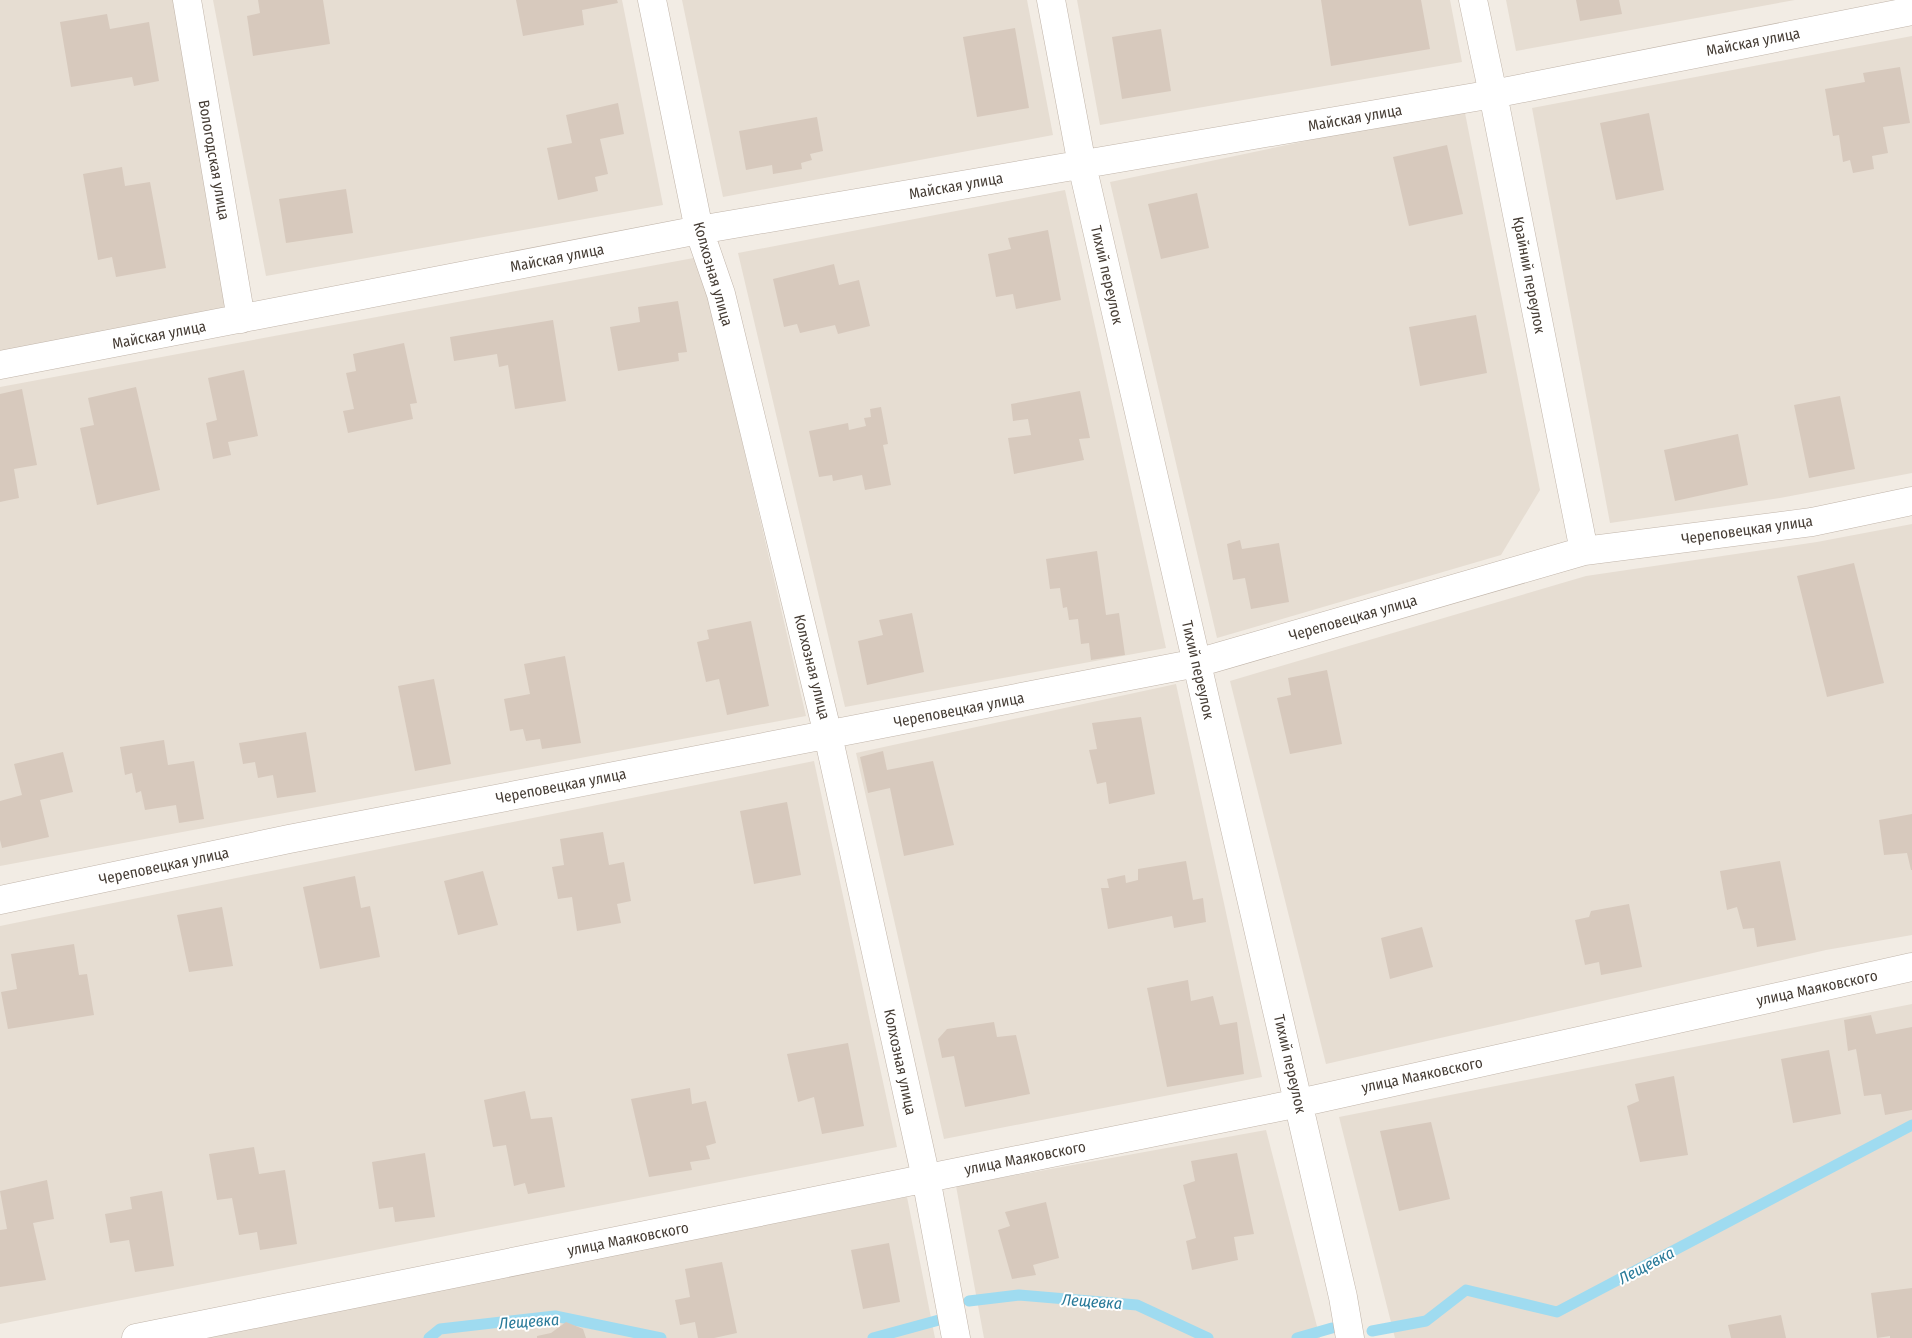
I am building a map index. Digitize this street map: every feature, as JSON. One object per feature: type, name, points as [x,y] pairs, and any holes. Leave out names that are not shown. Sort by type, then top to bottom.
[{"type":"street","name":"Вологодская улица","points":[[187,0],[242,319]]},
{"type":"street","name":"Колхозная улица","points":[[652,0],[700,230],[721,294],[828,735],[926,1178],[956,1338]]},
{"type":"street","name":"Тихий переулок","points":[[1051,0],[1082,165],[1344,1297],[1350,1338]]},
{"type":"street","name":"Крайний переулок","points":[[1472,0],[1493,94],[1584,551]]},
{"type":"street","name":"Майская улица","points":[[0,365],[700,230],[1493,94],[1912,11]]},
{"type":"street","name":"Череповецкая улица","points":[[0,900],[289,839],[1197,664],[1584,551],[1812,522],[1912,501]]},
{"type":"street","name":"улица Маяковского","points":[[136,1338],[1298,1103],[1912,967]]},
{"type":"shaded area","points":[[0,0],[173,0],[232,315],[0,355]]},
{"type":"shaded area","points":[[213,0],[622,0],[663,205],[266,276]]},
{"type":"shaded area","points":[[682,0],[1027,0],[1053,135],[723,197]]},
{"type":"shaded area","points":[[1077,0],[1450,0],[1462,62],[1100,125]]},
{"type":"shaded area","points":[[1506,0],[1795,0],[1516,51]]},
{"type":"shaded area","points":[[1912,36],[1912,473],[1780,498],[1610,523],[1532,108]]},
{"type":"shaded area","points":[[1464,108],[1540,490],[1501,555],[1217,638],[1110,182]]},
{"type":"shaded area","points":[[1065,190],[1166,648],[845,707],[738,253]]},
{"type":"shaded area","points":[[699,257],[806,716],[0,866],[0,387]]},
{"type":"shaded area","points":[[1912,524],[1912,935],[1826,950],[1326,1064],[1230,681],[1586,576],[1817,542]]},
{"type":"shaded area","points":[[1176,684],[1262,1077],[944,1139],[856,753]]},
{"type":"shaded area","points":[[814,761],[897,1147],[0,1324],[0,926]]},
{"type":"shaded area","points":[[1912,1004],[1912,1338],[1395,1338],[1339,1117]]},
{"type":"shaded area","points":[[1266,1130],[1320,1338],[984,1338],[956,1186]]},
{"type":"shaded area","points":[[907,1197],[935,1338],[195,1338]]},
{"type":"building","points":[[258,0],[323,0],[330,44],[253,56],[247,16],[260,13]]},
{"type":"building","points":[[516,0],[617,0],[618,3],[582,10],[584,25],[523,36]]},
{"type":"building","points":[[1321,0],[1421,0],[1430,49],[1331,66]]},
{"type":"building","points":[[1576,0],[1619,0],[1622,14],[1580,21]]},
{"type":"building","points":[[107,14],[110,29],[149,22],[159,81],[134,86],[132,77],[71,87],[60,22]]},
{"type":"building","points":[[1015,28],[1029,108],[977,117],[963,37]]},
{"type":"building","points":[[1161,29],[1171,91],[1122,99],[1112,37]]},
{"type":"building","points":[[1900,67],[1910,123],[1883,127],[1888,153],[1872,156],[1874,169],[1853,173],[1850,160],[1843,162],[1839,135],[1833,136],[1825,89],[1865,82],[1863,73]]},
{"type":"building","points":[[618,103],[624,134],[600,139],[608,174],[595,177],[598,191],[558,200],[547,148],[572,143],[566,115]]},
{"type":"building","points":[[1649,113],[1664,190],[1616,200],[1600,123]]},
{"type":"building","points":[[817,117],[823,151],[810,154],[812,160],[801,163],[802,169],[773,174],[772,165],[746,170],[739,131]]},
{"type":"building","points":[[1447,145],[1463,214],[1409,226],[1393,157]]},
{"type":"building","points":[[122,167],[125,186],[150,182],[166,268],[116,277],[112,257],[98,260],[83,174]]},
{"type":"building","points":[[346,189],[353,233],[286,243],[279,199]]},
{"type":"building","points":[[1197,193],[1209,248],[1161,259],[1148,204]]},
{"type":"building","points":[[1048,230],[1061,300],[1016,309],[1013,294],[996,297],[988,254],[1011,249],[1008,238]]},
{"type":"building","points":[[834,264],[839,285],[859,280],[870,326],[838,334],[835,325],[800,333],[797,324],[784,327],[773,279]]},
{"type":"building","points":[[678,301],[687,352],[678,353],[679,361],[618,371],[610,327],[640,322],[638,307]]},
{"type":"building","points":[[1476,315],[1487,373],[1420,386],[1409,327]]},
{"type":"building","points":[[553,320],[566,401],[515,409],[508,365],[499,367],[497,354],[454,361],[450,337]]},
{"type":"building","points":[[404,343],[417,403],[410,404],[413,419],[348,433],[343,411],[354,409],[346,373],[356,371],[353,354]]},
{"type":"building","points":[[244,370],[258,436],[228,442],[231,455],[213,459],[206,423],[217,420],[208,378]]},
{"type":"building","points":[[136,387],[160,490],[97,505],[80,428],[94,425],[88,398]]},
{"type":"building","points":[[22,389],[37,465],[14,469],[19,498],[0,502],[0,394]]},
{"type":"building","points":[[1080,391],[1090,438],[1079,439],[1084,460],[1014,474],[1008,438],[1031,435],[1028,419],[1013,421],[1011,404]]},
{"type":"building","points":[[1840,396],[1855,469],[1809,478],[1794,405]]},
{"type":"building","points":[[881,407],[888,444],[883,445],[891,485],[865,490],[862,475],[833,481],[832,475],[819,477],[809,431],[848,423],[849,430],[866,426],[864,418],[871,417],[870,409]]},
{"type":"building","points":[[1738,434],[1748,485],[1675,501],[1664,450]]},
{"type":"building","points":[[1240,540],[1242,549],[1279,543],[1289,602],[1251,609],[1245,578],[1233,580],[1227,544]]},
{"type":"building","points":[[1097,551],[1106,615],[1119,613],[1125,655],[1091,660],[1089,643],[1081,644],[1078,619],[1069,620],[1067,607],[1063,608],[1060,588],[1050,589],[1046,559]]},
{"type":"building","points":[[1854,563],[1884,683],[1827,697],[1797,576]]},
{"type":"building","points":[[912,613],[924,672],[867,685],[858,641],[883,635],[879,620]]},
{"type":"building","points":[[751,621],[769,706],[727,715],[719,679],[706,682],[697,642],[709,639],[707,630]]},
{"type":"building","points":[[565,656],[581,743],[542,749],[540,739],[526,741],[523,729],[510,731],[504,699],[530,694],[524,664]]},
{"type":"building","points":[[1327,670],[1342,744],[1290,754],[1277,698],[1291,695],[1288,678]]},
{"type":"building","points":[[434,679],[451,764],[415,771],[398,686]]},
{"type":"building","points":[[1141,717],[1155,794],[1109,804],[1106,782],[1097,784],[1089,750],[1097,749],[1092,723]]},
{"type":"building","points":[[306,732],[316,792],[277,798],[273,775],[258,778],[255,762],[243,764],[239,743]]},
{"type":"building","points":[[164,740],[168,765],[194,761],[204,819],[179,823],[176,805],[145,810],[141,791],[136,793],[132,773],[125,775],[120,747]]},
{"type":"building","points":[[883,751],[887,770],[933,761],[954,845],[904,856],[890,788],[868,793],[860,757]]},
{"type":"building","points":[[63,752],[73,792],[40,800],[49,837],[2,848],[0,840],[0,801],[22,795],[14,764]]},
{"type":"building","points":[[787,802],[801,875],[754,884],[740,811]]},
{"type":"building","points":[[1912,814],[1911,870],[1907,853],[1884,855],[1879,820]]},
{"type":"building","points":[[603,832],[609,865],[624,862],[631,901],[617,904],[621,923],[577,931],[572,897],[558,899],[552,867],[564,865],[560,839]]},
{"type":"building","points":[[1186,861],[1193,900],[1203,898],[1206,922],[1174,928],[1172,916],[1108,929],[1101,888],[1109,888],[1107,879],[1125,875],[1126,883],[1138,880],[1138,869]]},
{"type":"building","points":[[1780,861],[1796,940],[1757,947],[1754,928],[1743,929],[1737,907],[1727,910],[1720,871]]},
{"type":"building","points":[[483,871],[498,925],[458,935],[444,881]]},
{"type":"building","points":[[355,876],[361,908],[370,906],[380,957],[320,969],[303,887]]},
{"type":"building","points":[[1629,904],[1642,967],[1601,975],[1599,962],[1585,965],[1575,920],[1589,917],[1591,911]]},
{"type":"building","points":[[222,907],[233,966],[189,972],[177,915]]},
{"type":"building","points":[[1422,927],[1433,967],[1390,979],[1381,938]]},
{"type":"building","points":[[74,944],[79,975],[87,974],[94,1015],[8,1029],[1,992],[17,989],[11,954]]},
{"type":"building","points":[[1188,980],[1191,1001],[1213,996],[1220,1025],[1237,1022],[1244,1074],[1167,1087],[1147,988]]},
{"type":"building","points":[[1871,1015],[1876,1034],[1912,1027],[1912,1110],[1885,1115],[1881,1094],[1864,1096],[1856,1049],[1848,1051],[1844,1020]]},
{"type":"building","points":[[994,1022],[997,1037],[1016,1035],[1030,1094],[965,1107],[954,1056],[942,1058],[938,1039],[947,1029]]},
{"type":"building","points":[[848,1043],[864,1126],[822,1134],[814,1097],[798,1102],[787,1054]]},
{"type":"building","points":[[1829,1050],[1841,1114],[1793,1123],[1781,1059]]},
{"type":"building","points":[[1674,1076],[1688,1155],[1640,1162],[1627,1106],[1639,1101],[1635,1084]]},
{"type":"building","points":[[690,1088],[692,1104],[706,1101],[716,1143],[706,1146],[710,1159],[690,1162],[692,1170],[649,1177],[631,1099]]},
{"type":"building","points":[[525,1091],[531,1119],[552,1117],[565,1187],[528,1194],[525,1183],[514,1186],[506,1145],[493,1147],[484,1100]]},
{"type":"building","points":[[1431,1122],[1450,1199],[1399,1211],[1380,1131]]},
{"type":"building","points":[[254,1147],[259,1174],[285,1170],[297,1244],[260,1250],[257,1232],[239,1235],[232,1198],[217,1200],[209,1154]]},
{"type":"building","points":[[425,1153],[435,1217],[395,1222],[393,1207],[379,1209],[372,1162]]},
{"type":"building","points":[[1237,1153],[1254,1234],[1234,1237],[1238,1260],[1192,1270],[1186,1241],[1196,1238],[1183,1185],[1195,1181],[1191,1161]]},
{"type":"building","points":[[47,1180],[54,1219],[33,1223],[46,1280],[0,1287],[0,1230],[7,1229],[0,1191]]},
{"type":"building","points":[[162,1191],[174,1266],[135,1272],[129,1240],[110,1243],[105,1214],[132,1209],[130,1197]]},
{"type":"building","points":[[1046,1202],[1059,1258],[1033,1265],[1036,1275],[1012,1279],[998,1230],[1010,1226],[1005,1212]]},
{"type":"building","points":[[889,1243],[900,1302],[863,1309],[851,1250]]},
{"type":"building","points":[[722,1262],[737,1333],[714,1338],[698,1338],[695,1322],[680,1325],[675,1300],[690,1297],[685,1269]]},
{"type":"building","points":[[1912,1288],[1912,1338],[1890,1338],[1890,1336],[1877,1338],[1871,1293]]},
{"type":"building","points":[[1781,1315],[1786,1338],[1731,1338],[1728,1325]]},
{"type":"building","points":[[566,1322],[583,1329],[586,1338],[537,1338],[537,1336],[551,1333]]},
{"type":"waterway","name":"Лещевка","points":[[1372,1331],[1426,1321],[1466,1290],[1557,1312],[1912,1125]]},
{"type":"waterway","name":"Лещевка","points":[[969,1301],[1019,1295],[1137,1305],[1208,1338]]},
{"type":"waterway","name":"Лещевка","points":[[429,1338],[440,1329],[555,1316],[661,1338]]},
{"type":"waterway","name":"Лещевка","points":[[873,1338],[939,1320]]},
{"type":"waterway","name":"Лещевка","points":[[1297,1338],[1332,1328]]}]
